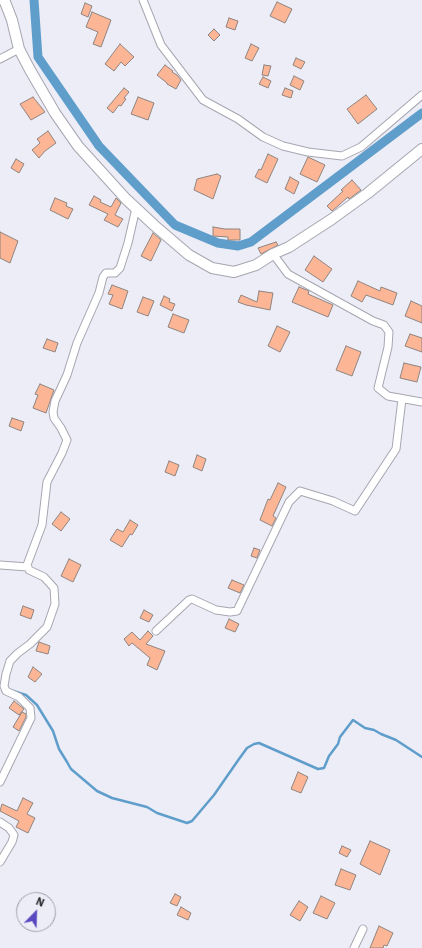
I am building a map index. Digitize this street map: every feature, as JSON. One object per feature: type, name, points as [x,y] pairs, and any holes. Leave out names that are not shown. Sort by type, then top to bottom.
[{"type":"main road","points":[[3,0],[12,20],[19,49],[55,113],[78,146],[154,226],[189,255],[212,268],[234,272],[256,265],[273,254],[289,247],[368,193],[422,149]]},
{"type":"street","points":[[143,0],[161,45],[203,100],[238,119],[263,137],[283,146],[308,152],[342,156],[361,147],[422,94]]},
{"type":"street","points":[[0,59],[19,49]]},
{"type":"street","points":[[0,782],[31,718],[30,708],[19,697],[5,688],[6,674],[10,661],[18,652],[30,644],[47,627],[56,604],[54,588],[44,577],[29,570],[27,565],[42,525],[48,482],[67,440],[54,418],[53,412],[55,401],[67,375],[77,343],[99,293],[103,277],[106,273],[115,273],[120,268],[128,243],[136,208]]},
{"type":"street","points":[[273,254],[288,274],[368,318],[384,325],[389,332],[388,347],[378,388],[388,396],[422,402]]},
{"type":"street","points":[[156,631],[189,600],[192,599],[216,610],[230,612],[237,611],[289,502],[300,491],[333,501],[355,511],[396,449],[402,399]]},
{"type":"street","points":[[0,565],[28,567]]},
{"type":"street","points":[[0,822],[9,828],[14,835],[12,842],[0,862]]},
{"type":"street","points":[[354,948],[363,929]]},
{"type":"building","points":[[277,2],[292,9],[285,23],[270,16]]},
{"type":"building","points":[[85,3],[92,6],[88,17],[81,14]]},
{"type":"building","points":[[92,12],[111,20],[101,47],[93,44],[98,32],[86,27]]},
{"type":"building","points":[[229,18],[238,21],[235,30],[226,27]]},
{"type":"building","points":[[214,29],[220,35],[214,41],[208,35]]},
{"type":"building","points":[[120,44],[134,57],[125,66],[121,62],[114,71],[105,64]]},
{"type":"building","points":[[251,44],[259,48],[252,61],[245,58]]},
{"type":"building","points":[[296,58],[305,62],[301,69],[293,65]]},
{"type":"building","points":[[165,65],[181,80],[176,89],[167,84],[157,75]]},
{"type":"building","points":[[264,65],[271,66],[268,76],[262,75]]},
{"type":"building","points":[[294,76],[304,81],[300,90],[290,85]]},
{"type":"building","points":[[263,77],[271,81],[268,88],[259,84]]},
{"type":"building","points":[[124,88],[129,92],[124,98],[126,99],[113,113],[107,108]]},
{"type":"building","points":[[285,88],[293,91],[291,98],[282,95]]},
{"type":"building","points":[[366,95],[377,109],[358,124],[347,109]]},
{"type":"building","points":[[33,97],[45,112],[31,120],[20,104]]},
{"type":"building","points":[[138,97],[154,103],[148,120],[131,114]]},
{"type":"building","points":[[48,131],[56,143],[45,151],[39,158],[32,150],[40,143],[37,139]]},
{"type":"building","points":[[268,154],[278,159],[267,183],[255,177],[259,169],[261,170]]},
{"type":"building","points":[[308,157],[325,165],[317,182],[300,174]]},
{"type":"building","points":[[16,159],[24,164],[19,173],[11,168]]},
{"type":"building","points":[[217,174],[221,176],[213,199],[194,190],[197,179]]},
{"type":"building","points":[[290,177],[299,182],[294,194],[285,189]]},
{"type":"building","points":[[352,180],[361,190],[349,199],[348,197],[332,211],[327,206]]},
{"type":"building","points":[[94,196],[101,200],[100,202],[111,207],[116,198],[121,203],[115,215],[123,219],[118,227],[104,220],[108,214],[89,205]]},
{"type":"building","points":[[55,198],[67,203],[66,206],[73,209],[68,219],[50,210]]},
{"type":"building","points":[[213,227],[240,229],[240,240],[228,240],[228,237],[213,236]]},
{"type":"building","points":[[0,232],[18,241],[10,263],[0,258]]},
{"type":"building","points":[[153,233],[161,240],[151,261],[141,256]]},
{"type":"building","points":[[276,242],[278,245],[261,254],[258,248]]},
{"type":"building","points":[[314,256],[332,269],[323,282],[305,270]]},
{"type":"building","points":[[358,281],[380,291],[381,287],[397,293],[393,305],[366,295],[362,302],[351,296]]},
{"type":"building","points":[[112,285],[128,291],[122,309],[109,304],[113,295],[108,294]]},
{"type":"building","points":[[299,287],[309,291],[308,294],[333,305],[328,317],[292,302]]},
{"type":"building","points":[[259,291],[273,293],[270,310],[238,302],[241,295],[257,302]]},
{"type":"building","points":[[164,296],[170,299],[169,302],[175,304],[172,311],[160,305]]},
{"type":"building","points":[[143,297],[154,301],[148,316],[137,312]]},
{"type":"building","points":[[411,301],[422,306],[422,323],[405,316]]},
{"type":"building","points":[[173,314],[189,320],[184,333],[168,327]]},
{"type":"building","points":[[277,326],[290,332],[280,352],[268,346]]},
{"type":"building","points":[[410,334],[422,338],[422,352],[405,346]]},
{"type":"building","points":[[47,339],[58,343],[55,352],[43,348]]},
{"type":"building","points":[[346,346],[361,352],[352,376],[336,370]]},
{"type":"building","points":[[404,363],[421,367],[417,382],[400,378]]},
{"type":"building","points":[[40,384],[54,390],[46,413],[33,408],[38,395],[35,394]]},
{"type":"building","points":[[12,418],[24,422],[21,431],[9,426]]},
{"type":"building","points":[[197,455],[206,459],[202,471],[193,467]]},
{"type":"building","points":[[169,461],[179,465],[175,476],[165,472]]},
{"type":"building","points":[[278,483],[286,487],[273,516],[276,518],[272,526],[260,520],[268,499],[270,500]]},
{"type":"building","points":[[61,512],[70,519],[61,531],[52,524]]},
{"type":"building","points":[[130,520],[138,525],[122,547],[110,540],[117,529],[123,532]]},
{"type":"building","points":[[254,548],[260,550],[257,558],[251,556]]},
{"type":"building","points":[[69,559],[81,565],[73,582],[61,576]]},
{"type":"building","points":[[232,580],[244,585],[240,593],[228,588]]},
{"type":"building","points":[[23,606],[34,610],[31,619],[20,615]]},
{"type":"building","points":[[144,610],[153,615],[149,622],[140,618]]},
{"type":"building","points":[[229,619],[239,624],[235,632],[225,628]]},
{"type":"building","points":[[148,631],[153,636],[146,644],[165,651],[157,670],[147,665],[150,658],[132,643],[129,646],[124,639],[132,632],[140,640]]},
{"type":"building","points":[[39,642],[50,646],[48,654],[36,651]]},
{"type":"building","points":[[33,667],[42,674],[35,682],[28,677]]},
{"type":"building","points":[[14,701],[24,709],[19,715],[9,708]]},
{"type":"building","points":[[22,712],[26,714],[26,717],[19,731],[13,727]]},
{"type":"building","points":[[298,772],[308,777],[301,793],[291,789]]},
{"type":"building","points":[[23,798],[33,803],[27,814],[35,818],[28,833],[16,827],[19,821],[0,811],[2,804],[17,811]]},
{"type":"building","points":[[370,841],[390,850],[380,875],[360,864]]},
{"type":"building","points":[[342,846],[351,850],[347,857],[339,853]]},
{"type":"building","points":[[341,869],[356,875],[350,890],[335,885]]},
{"type":"building","points":[[175,894],[181,897],[177,906],[170,903]]},
{"type":"building","points":[[321,896],[335,903],[327,919],[313,913]]},
{"type":"building","points":[[299,901],[308,907],[300,921],[290,915]]},
{"type":"building","points":[[181,907],[191,913],[188,920],[177,915]]},
{"type":"building","points":[[379,926],[393,933],[387,946],[384,945],[383,948],[370,948]]},
{"type":"waterway","points":[[34,0],[38,57],[99,146],[175,225],[218,243],[238,246],[251,242],[422,113]]},
{"type":"waterway","points":[[10,690],[26,695],[37,705],[53,731],[59,749],[71,769],[97,791],[112,798],[147,807],[157,813],[187,823],[192,821],[214,795],[247,748],[254,744],[259,743],[318,769],[324,768],[329,756],[338,744],[340,737],[353,720],[365,728],[374,730],[396,740],[422,757]]}]
